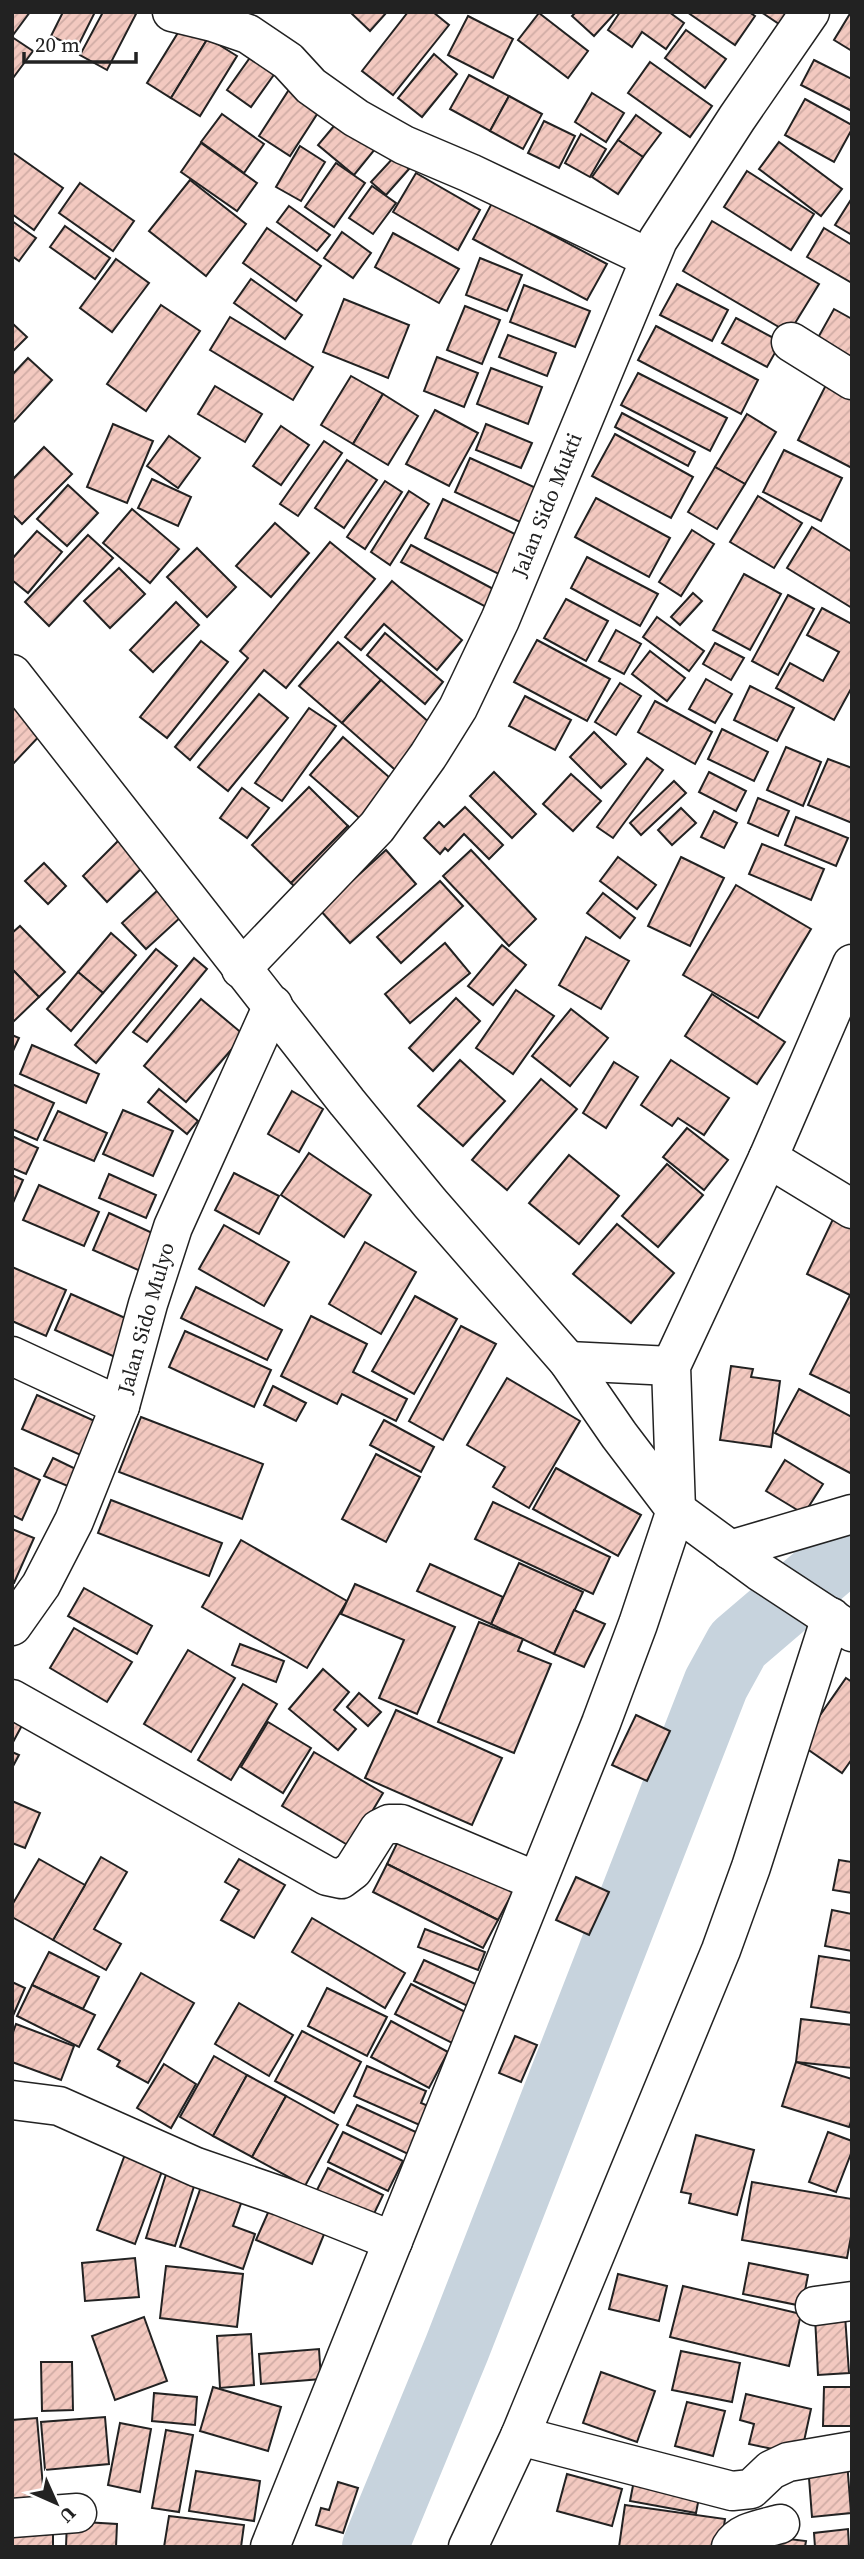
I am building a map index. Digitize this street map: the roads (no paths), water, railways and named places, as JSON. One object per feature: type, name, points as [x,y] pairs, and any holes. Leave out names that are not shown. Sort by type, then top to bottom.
[{"type":"street","points":[[172,12],[248,34],[288,61],[311,86],[356,118],[404,145],[470,173],[649,258]]},
{"type":"street","name":"Jalan Sido Mukti","points":[[242,969],[377,827],[428,756],[458,708],[500,620],[658,240],[810,12]]},
{"type":"street","points":[[791,342],[852,380]]},
{"type":"street","points":[[12,674],[347,1102],[568,1361],[619,1435],[676,1510],[833,1619],[721,1950],[520,2436],[468,2547]]},
{"type":"street","points":[[270,2547],[601,1723],[638,1624],[676,1510],[671,1366],[768,1158],[852,964]]},
{"type":"street","name":"Jalan Sido Mulyo","points":[[12,1626],[41,1584],[74,1521],[120,1406],[148,1304],[173,1227],[273,1005]]},
{"type":"street","points":[[768,1158],[852,1209]]},
{"type":"street","points":[[12,1356],[120,1406]]},
{"type":"street","points":[[568,1361],[671,1366]]},
{"type":"street","points":[[730,1550],[852,1514]]},
{"type":"street","points":[[12,1699],[327,1875],[341,1879],[353,1870],[379,1829],[389,1824],[401,1824],[536,1881]]},
{"type":"street","points":[[12,2100],[59,2106],[196,2167],[280,2196],[393,2241]]},
{"type":"street","points":[[520,2436],[732,2491],[751,2488],[771,2470],[788,2462],[852,2451]]},
{"type":"street","points":[[12,2518],[77,2513]]},
{"type":"street","points":[[730,2547],[738,2538],[780,2524]]},
{"type":"waterway","points":[[375,2547],[457,2348],[716,1684],[738,1644],[841,1556],[852,1554]]}]
